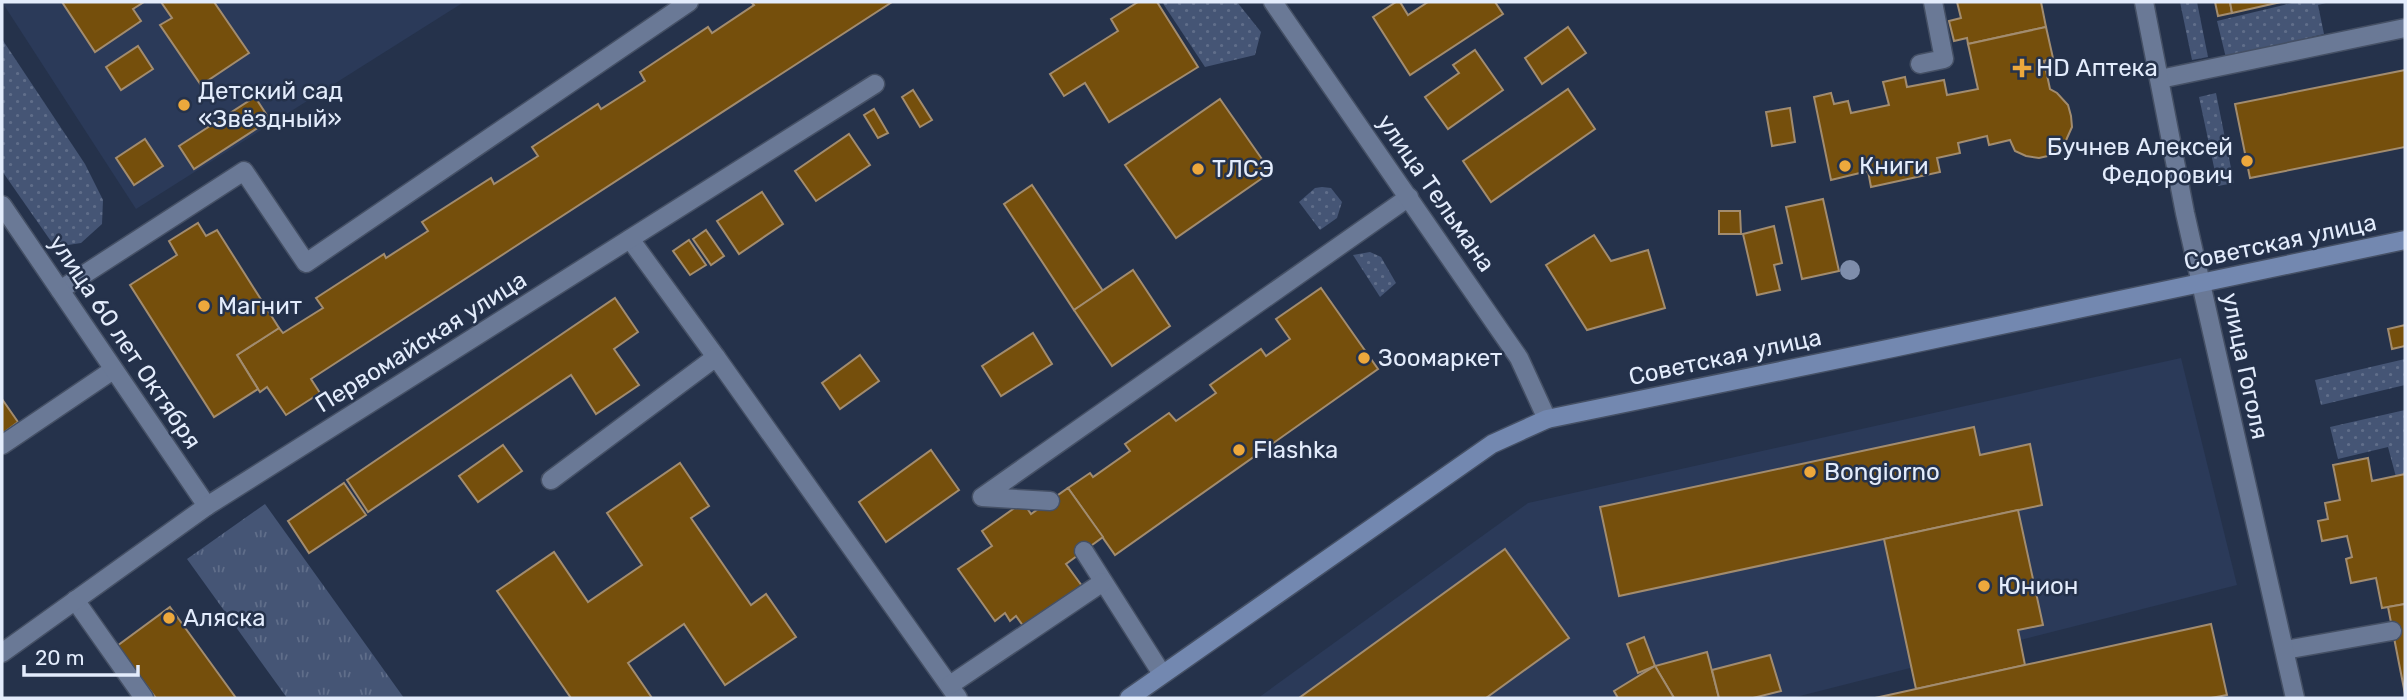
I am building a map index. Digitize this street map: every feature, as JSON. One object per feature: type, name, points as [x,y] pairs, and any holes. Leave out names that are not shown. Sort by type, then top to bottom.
[{"type":"main road","name":"Советская улица","points":[[1129,698],[1492,444],[1547,419],[2405,240]]},
{"type":"street","points":[[60,290],[244,171],[306,262],[689,2]]},
{"type":"street","name":"улица Тельмана","points":[[1273,2],[1519,358],[1547,419]]},
{"type":"street","points":[[1920,64],[1944,59],[1933,2]]},
{"type":"street","name":"улица Гоголя","points":[[2144,2],[2185,213],[2295,698]]},
{"type":"street","points":[[2160,79],[2405,28]]},
{"type":"street","name":"Первомайская улица","points":[[2,653],[207,506],[875,84]]},
{"type":"street","points":[[1050,501],[982,497],[1409,197]]},
{"type":"street","name":"улица 60 лет Октября","points":[[2,205],[207,506]]},
{"type":"street","points":[[630,239],[954,692],[1103,582]]},
{"type":"street","points":[[551,480],[716,358]]},
{"type":"street","points":[[2,445],[113,370]]},
{"type":"street","points":[[1084,551],[1162,674]]},
{"type":"street","points":[[75,600],[144,698]]},
{"type":"street","points":[[2286,650],[2392,631]]},
{"type":"shaded area","name":"Детский сад «Звёздный»","points":[[2,2],[464,2],[136,209]]},
{"type":"shaded area","points":[[2181,358],[2237,585],[1792,698],[1258,698],[1528,503]]},
{"type":"green space","points":[[1162,2],[1237,2],[1261,32],[1255,55],[1205,67]]},
{"type":"green space","points":[[2180,2],[2197,2],[2208,57],[2192,60]]},
{"type":"green space","points":[[2296,2],[2330,2],[2318,5],[2324,34],[2226,58],[2217,21]]},
{"type":"green space","points":[[2,39],[85,164],[103,200],[102,224],[81,243],[55,247],[2,171]]},
{"type":"green space","points":[[2216,93],[2234,183],[2218,186],[2199,97]]},
{"type":"green space","points":[[1315,188],[1331,188],[1342,202],[1337,218],[1320,230],[1299,202]]},
{"type":"green space","points":[[1370,252],[1381,257],[1396,283],[1380,297],[1353,255]]},
{"type":"green space","points":[[2405,359],[2405,385],[2321,405],[2315,380]]},
{"type":"green space","points":[[2405,410],[2405,475],[2396,477],[2388,447],[2338,459],[2330,427]]},
{"type":"green space","points":[[265,504],[404,698],[287,698],[187,559]]},
{"type":"building","points":[[62,2],[144,2],[133,9],[141,21],[95,52]]},
{"type":"building","points":[[161,2],[214,2],[249,53],[201,85],[160,25],[172,18]]},
{"type":"building","points":[[751,2],[892,2],[311,379],[320,393],[286,415],[267,387],[260,392],[237,355],[279,328],[283,333],[323,308],[316,298],[384,254],[386,258],[428,231],[422,222],[491,178],[494,184],[538,156],[532,147],[598,104],[601,109],[645,81],[640,72],[708,27],[712,33],[754,5]]},
{"type":"building","points":[[1138,2],[1157,2],[1198,67],[1109,122],[1085,83],[1064,96],[1050,74],[1118,31],[1111,19]]},
{"type":"building","points":[[1400,2],[1408,15],[1428,2],[1495,2],[1503,14],[1410,75],[1373,17]]},
{"type":"building","points":[[1957,2],[2041,2],[2046,27],[1968,44],[1967,38],[1954,41],[1949,21],[1961,18]]},
{"type":"building","points":[[2215,2],[2230,2],[2232,13],[2218,16]]},
{"type":"building","points":[[2230,2],[2281,2],[2232,13]]},
{"type":"building","points":[[1568,27],[1586,53],[1542,84],[1525,58]]},
{"type":"building","points":[[2046,27],[2053,58],[2044,61],[2050,89],[2068,105],[2072,127],[2063,147],[2052,155],[2039,158],[2026,156],[2015,151],[2010,140],[1989,145],[1987,136],[1958,143],[1960,153],[1937,158],[1940,172],[1871,187],[1868,171],[1831,180],[1814,97],[1831,93],[1834,104],[1848,101],[1851,113],[1889,105],[1883,82],[1905,77],[1907,87],[1944,80],[1947,95],[1978,89],[1968,44]]},
{"type":"building","points":[[138,46],[153,69],[121,90],[106,67]]},
{"type":"building","points":[[1475,50],[1503,90],[1448,129],[1425,97],[1459,73],[1453,65]]},
{"type":"building","points":[[2405,70],[2405,147],[2250,178],[2235,104]]},
{"type":"building","points":[[1568,89],[1595,129],[1491,202],[1463,161]]},
{"type":"building","points":[[913,90],[932,120],[920,127],[902,97]]},
{"type":"building","points":[[255,97],[270,120],[194,169],[179,146]]},
{"type":"building","name":"ТЛСЭ","points":[[1220,99],[1271,172],[1176,238],[1125,165]]},
{"type":"building","points":[[1790,108],[1795,142],[1772,146],[1766,112]]},
{"type":"building","points":[[874,109],[888,133],[878,138],[864,115]]},
{"type":"building","points":[[849,134],[870,165],[816,201],[795,171]]},
{"type":"building","points":[[145,139],[163,166],[134,185],[116,158]]},
{"type":"building","points":[[1032,185],[1103,291],[1074,310],[1004,204]]},
{"type":"building","points":[[762,192],[783,224],[739,254],[717,221]]},
{"type":"building","points":[[1823,199],[1839,271],[1802,279],[1786,207]]},
{"type":"building","points":[[1719,211],[1740,211],[1741,234],[1719,234]]},
{"type":"building","name":"Магнит","points":[[198,223],[206,236],[217,230],[279,328],[237,355],[258,389],[214,417],[130,285],[177,255],[169,241]]},
{"type":"building","points":[[1774,226],[1782,263],[1774,265],[1780,290],[1757,295],[1743,234]]},
{"type":"building","points":[[706,230],[724,256],[711,265],[693,239]]},
{"type":"building","points":[[1594,235],[1611,261],[1648,250],[1665,308],[1587,330],[1546,265]]},
{"type":"building","points":[[689,240],[706,265],[690,275],[673,251]]},
{"type":"building","points":[[1133,270],[1170,326],[1112,366],[1074,310]]},
{"type":"building","points":[[1321,288],[1378,369],[1115,555],[1068,488],[1090,473],[1093,477],[1130,451],[1125,444],[1169,413],[1176,421],[1216,393],[1210,385],[1261,349],[1266,356],[1290,339],[1276,319]]},
{"type":"building","points":[[615,298],[638,332],[614,349],[639,385],[596,414],[571,375],[368,512],[347,480]]},
{"type":"building","points":[[2405,325],[2405,346],[2392,349],[2388,329]]},
{"type":"building","points":[[1033,333],[1052,364],[1001,396],[982,366]]},
{"type":"building","points":[[860,355],[879,381],[840,409],[822,383]]},
{"type":"building","points":[[2,399],[18,422],[2,434]]},
{"type":"building","points":[[1974,427],[1980,455],[2030,444],[2042,505],[1619,596],[1600,507]]},
{"type":"building","points":[[503,445],[522,471],[478,502],[459,476]]},
{"type":"building","points":[[931,450],[959,490],[886,542],[859,502]]},
{"type":"building","points":[[2368,458],[2372,481],[2405,474],[2405,604],[2382,608],[2376,578],[2351,583],[2346,559],[2352,557],[2347,536],[2322,541],[2318,521],[2328,519],[2325,503],[2340,500],[2333,465]]},
{"type":"building","points":[[680,463],[709,506],[691,518],[751,605],[766,594],[796,637],[725,685],[684,624],[628,663],[652,698],[571,698],[497,591],[554,552],[588,602],[642,565],[607,513]]},
{"type":"building","points":[[344,483],[366,515],[309,553],[288,521]]},
{"type":"building","points":[[1068,488],[1103,537],[1066,564],[1082,586],[1024,627],[1016,616],[1010,621],[1005,613],[995,621],[958,569],[992,546],[982,531],[1023,502],[1031,514]]},
{"type":"building","points":[[2018,510],[2043,625],[2018,630],[2025,665],[1916,689],[1884,539]]},
{"type":"building","points":[[1505,549],[1569,638],[1486,698],[1299,698]]},
{"type":"building","points":[[2405,604],[2405,694],[2388,607]]},
{"type":"building","points":[[170,607],[236,698],[156,698],[117,646]]},
{"type":"building","points":[[2211,624],[2227,695],[2211,698],[1875,698]]},
{"type":"building","points":[[1644,637],[1655,666],[1638,673],[1627,644]]},
{"type":"building","points":[[1707,652],[1719,698],[1674,698],[1655,666]]},
{"type":"building","points":[[1770,655],[1781,691],[1753,698],[1719,698],[1712,670]]},
{"type":"building","points":[[1655,666],[1674,698],[1618,698],[1614,691]]},
{"type":"place","name":"HD Аптека","points":[[2022,68]]},
{"type":"place","name":"Детский сад «Звёздный»","points":[[184,105]]},
{"type":"place","name":"Бучнев Алексей Федорович","points":[[2247,161]]},
{"type":"place","name":"Книги","points":[[1845,166]]},
{"type":"place","name":"ТЛСЭ","points":[[1198,169]]},
{"type":"place","name":"Магнит","points":[[204,306]]},
{"type":"place","name":"Зоомаркет","points":[[1364,358]]},
{"type":"place","name":"Flashka","points":[[1239,450]]},
{"type":"place","name":"Bongiorno","points":[[1810,472]]},
{"type":"place","name":"Юнион","points":[[1984,586]]},
{"type":"place","name":"Аляска","points":[[169,618]]}]
